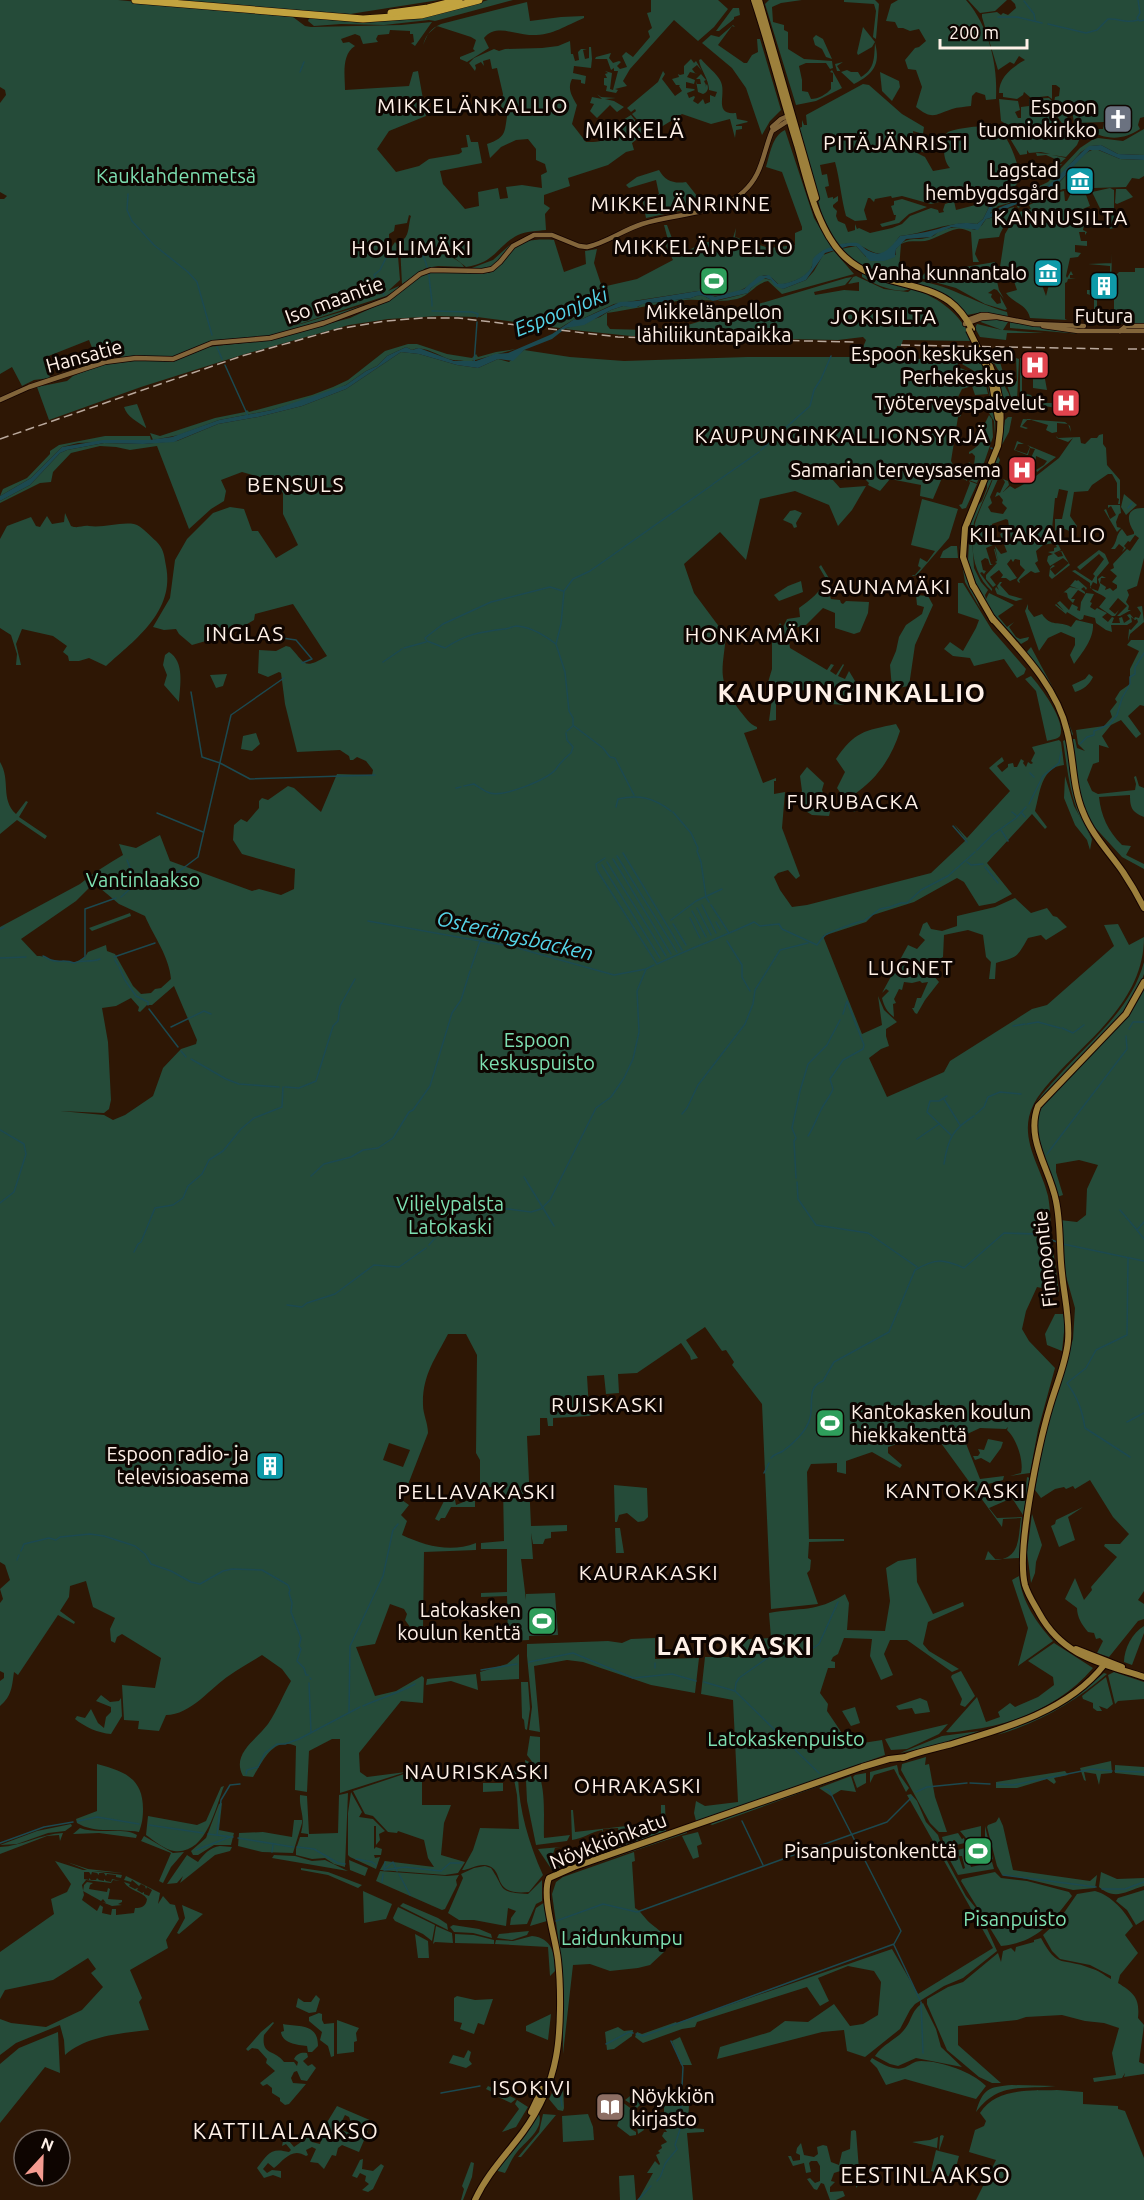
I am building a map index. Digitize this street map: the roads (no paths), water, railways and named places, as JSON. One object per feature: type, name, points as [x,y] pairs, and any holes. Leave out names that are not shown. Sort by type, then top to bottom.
[{"type":"highway","points":[[135,0],[334,17],[380,18],[421,15],[480,0]]},
{"type":"highway","points":[[334,17],[409,11],[459,0]]},
{"type":"main road","points":[[754,0],[816,204],[830,239],[844,256],[870,273],[920,290],[947,304],[969,325],[989,367],[998,414],[996,451],[974,505],[968,529],[967,551],[973,586],[1004,637],[1035,670],[1054,697],[1067,731],[1075,788],[1086,820],[1133,883],[1144,903]]},
{"type":"main road","points":[[759,0],[816,194],[816,204]]},
{"type":"main road","name":"Iso maantie","points":[[212,344],[276,336],[341,317],[388,298],[420,274],[431,270],[487,271],[496,266],[517,242],[534,235],[552,235],[587,247],[642,224],[724,205],[740,196],[751,183],[760,168],[774,129],[789,118]]},
{"type":"main road","points":[[969,325],[981,315],[1052,328],[1144,331]]},
{"type":"main road","points":[[1120,331],[1125,326],[1144,326]]},
{"type":"main road","name":"Hansatie","points":[[0,400],[29,387],[105,362],[136,358],[173,359],[212,344]]},
{"type":"main road","points":[[1133,883],[1144,908]]},
{"type":"main road","name":"Finnoontie","points":[[1144,982],[1128,1012],[1038,1106],[1034,1115],[1034,1135],[1057,1204],[1068,1342],[1040,1447],[1025,1534],[1024,1573],[1029,1594],[1047,1626],[1070,1649],[1106,1666],[1144,1675]]},
{"type":"main road","name":"Finnoontie","points":[[1024,1573],[1039,1608],[1049,1623],[1070,1645],[1144,1675]]},
{"type":"main road","name":"Nöykkiönkatu","points":[[475,2200],[489,2176],[513,2144],[537,2103],[551,2078],[556,2057],[559,1972],[547,1893],[549,1878],[574,1867],[889,1759],[992,1735],[1015,1727],[1070,1700],[1106,1666]]},
{"type":"water","points":[[1101,145],[1118,154],[1144,155],[1144,160],[1120,159],[1099,150],[1090,150],[1050,190],[986,219],[978,230],[952,227],[931,237],[906,239],[896,249],[895,257],[884,261],[870,261],[856,246],[825,253],[806,280],[783,289],[765,278],[748,293],[713,301],[700,295],[643,304],[635,308],[623,306],[584,325],[566,328],[552,339],[524,350],[513,361],[498,359],[478,368],[401,352],[346,389],[302,406],[218,424],[174,442],[104,443],[67,450],[60,453],[30,485],[0,501],[0,496],[31,478],[62,447],[103,440],[149,440],[172,437],[219,420],[272,410],[346,385],[377,366],[387,356],[406,347],[412,350],[419,348],[454,361],[476,361],[495,354],[508,353],[552,334],[573,320],[582,319],[620,302],[698,291],[706,291],[714,297],[744,289],[759,276],[769,275],[778,284],[787,283],[805,275],[812,267],[816,255],[833,246],[857,243],[869,251],[879,253],[891,247],[900,236],[960,223],[977,224],[983,219],[989,207],[993,206],[990,214],[1001,207],[1036,194],[1051,183],[1089,146]]},
{"type":"waterway","points":[[1138,0],[1140,13],[1137,18],[1140,21],[1144,20]]},
{"type":"waterway","points":[[1024,1],[1034,14],[1035,20]]},
{"type":"waterway","points":[[998,17],[1017,17],[1042,23]]},
{"type":"waterway","points":[[1048,24],[1086,33],[1097,30],[1108,19],[1138,20]]},
{"type":"waterway","points":[[300,72],[304,62]]},
{"type":"waterway","points":[[128,194],[127,210],[132,221],[154,245],[197,282],[212,335]]},
{"type":"waterway","points":[[418,240],[427,267]]},
{"type":"waterway","points":[[384,295],[374,275],[380,270],[390,250],[387,248]]},
{"type":"waterway","points":[[429,273],[432,306]]},
{"type":"waterway","points":[[432,311],[472,312],[478,314],[477,317]]},
{"type":"waterway","points":[[474,363],[477,322]]},
{"type":"waterway","points":[[217,347],[222,359]]},
{"type":"waterway","points":[[761,450],[810,406],[814,390],[831,356]]},
{"type":"waterway","points":[[225,365],[248,416]]},
{"type":"waterway","points":[[713,484],[759,452]]},
{"type":"waterway","points":[[567,731],[573,726],[573,718],[569,711],[565,672],[556,644],[561,624],[564,591],[573,579],[590,571],[712,485]]},
{"type":"waterway","points":[[1128,508],[1132,503]]},
{"type":"waterway","points":[[556,644],[533,630],[517,626],[473,634],[445,648],[425,638],[443,624],[491,602],[550,587],[563,591]]},
{"type":"waterway","points":[[250,639],[275,637],[296,640],[312,659],[302,663]]},
{"type":"waterway","points":[[404,648],[426,642]]},
{"type":"waterway","points":[[383,662],[402,649]]},
{"type":"waterway","points":[[1080,744],[1087,737],[1094,735],[1094,731],[1110,724],[1117,715],[1122,698],[1130,684],[1130,677],[1135,674],[1135,667],[1144,653]]},
{"type":"waterway","points":[[121,897],[130,889],[174,875],[198,857],[231,715],[284,678]]},
{"type":"waterway","points":[[191,692],[202,757],[220,763],[250,779],[375,775]]},
{"type":"waterway","points":[[574,726],[603,748],[610,757],[615,758],[634,795]]},
{"type":"waterway","points":[[464,786],[474,784],[496,794],[525,787],[544,778],[571,753],[573,747],[567,740],[566,733]]},
{"type":"waterway","points":[[1029,804],[1043,776],[1059,763],[1061,752]]},
{"type":"waterway","points":[[1030,773],[1034,777]]},
{"type":"waterway","points":[[456,788],[461,787]]},
{"type":"waterway","points":[[616,807],[618,799],[640,797],[652,800],[671,811]]},
{"type":"waterway","points":[[977,850],[1026,807]]},
{"type":"waterway","points":[[673,812],[691,833],[698,848],[706,897],[709,902]]},
{"type":"waterway","points":[[1012,812],[1017,816]]},
{"type":"waterway","points":[[157,813],[203,832]]},
{"type":"waterway","points":[[1022,813],[1025,817]]},
{"type":"waterway","points":[[953,826],[967,842]]},
{"type":"waterway","points":[[1001,830],[1008,841]]},
{"type":"waterway","name":"Osterängsbacken","points":[[605,858],[596,864],[597,870],[657,964],[754,922],[760,926],[779,924],[782,929],[817,945],[827,934],[864,921],[880,909],[907,903],[921,890],[948,876],[975,852]]},
{"type":"waterway","points":[[623,853],[682,950]]},
{"type":"waterway","points":[[617,856],[677,952]]},
{"type":"waterway","points":[[613,859],[671,954]]},
{"type":"waterway","points":[[127,860],[137,886]]},
{"type":"waterway","points":[[607,862],[666,956]]},
{"type":"waterway","points":[[967,862],[971,865],[983,864]]},
{"type":"waterway","points":[[602,865],[660,958]]},
{"type":"waterway","points":[[985,867],[998,883]]},
{"type":"waterway","points":[[671,920],[696,901],[722,889]]},
{"type":"waterway","points":[[81,960],[85,957],[85,909],[116,898]]},
{"type":"waterway","points":[[702,905],[716,933]]},
{"type":"waterway","points":[[711,905],[729,933]]},
{"type":"waterway","points":[[697,908],[711,935]]},
{"type":"waterway","points":[[692,911],[706,937]]},
{"type":"waterway","points":[[690,918],[700,938]]},
{"type":"waterway","name":"Osterängsbacken","points":[[368,921],[514,947],[614,975],[646,969],[654,965]]},
{"type":"waterway","points":[[716,922],[720,929]]},
{"type":"waterway","points":[[673,924],[686,945]]},
{"type":"waterway","points":[[0,929],[4,927]]},
{"type":"waterway","points":[[471,968],[480,941]]},
{"type":"waterway","points":[[727,941],[742,965],[742,977],[750,991]]},
{"type":"waterway","points":[[114,957],[155,943]]},
{"type":"waterway","points":[[682,1114],[698,1085],[745,1024],[753,1004],[755,990],[780,950],[808,943]]},
{"type":"waterway","points":[[43,956],[54,961],[74,963],[100,959]]},
{"type":"waterway","points":[[0,958],[26,957]]},
{"type":"waterway","points":[[115,960],[118,965]]},
{"type":"waterway","points":[[119,967],[136,996],[148,1002],[148,1005]]},
{"type":"waterway","points":[[453,1217],[467,1206],[478,1205],[531,1212],[541,1209],[550,1200],[596,1108],[611,1097],[633,1059],[639,1032],[637,991],[646,969]]},
{"type":"waterway","points":[[311,1176],[324,1164],[351,1157],[363,1150],[378,1148],[393,1138],[409,1112],[413,1110],[430,1086],[452,1013],[461,1000],[470,971]]},
{"type":"waterway","points":[[285,1087],[299,1088],[316,1081],[333,1026],[338,1021],[340,1006],[355,979]]},
{"type":"waterway","points":[[808,1136],[833,1089],[830,1079],[843,1060],[863,1049],[864,1045],[847,1001],[843,1014]]},
{"type":"waterway","points":[[149,1009],[178,1047]]},
{"type":"waterway","points":[[171,1027],[204,1011],[211,1014]]},
{"type":"waterway","points":[[796,1178],[794,1141],[796,1138],[792,1128],[800,1091],[808,1064],[827,1045],[840,1020]]},
{"type":"waterway","points":[[1027,1024],[1038,1022],[1060,1028]]},
{"type":"waterway","points":[[1129,1029],[1133,1022],[1144,1022]]},
{"type":"waterway","points":[[1013,1026],[1025,1024]]},
{"type":"waterway","points":[[1062,1028],[1073,1033],[1084,1025]]},
{"type":"waterway","points":[[1047,1154],[1127,1049],[1126,1036]]},
{"type":"waterway","points":[[181,1051],[186,1057]]},
{"type":"waterway","points":[[191,1059],[239,1084],[279,1087]]},
{"type":"waterway","points":[[134,1252],[141,1242],[155,1208],[173,1205],[183,1198],[188,1186],[202,1174],[209,1160],[223,1151],[241,1129],[254,1118],[282,1107],[283,1087]]},
{"type":"waterway","points":[[976,1114],[984,1107],[988,1097],[1000,1092],[1021,1094]]},
{"type":"waterway","points":[[947,1096],[939,1101],[930,1101],[927,1112],[951,1135]]},
{"type":"waterway","points":[[944,1099],[960,1125]]},
{"type":"waterway","points":[[944,1164],[947,1147],[956,1130],[974,1116]]},
{"type":"waterway","points":[[917,1139],[939,1124]]},
{"type":"waterway","points":[[0,1130],[24,1144],[26,1154],[14,1192],[0,1203]]},
{"type":"waterway","points":[[524,1177],[554,1226]]},
{"type":"waterway","points":[[797,1182],[798,1199],[816,1225],[868,1233],[917,1267]]},
{"type":"waterway","points":[[1120,1210],[1137,1230]]},
{"type":"waterway","points":[[444,1226],[451,1219]]},
{"type":"waterway","points":[[1144,1222],[1137,1230],[1144,1239]]},
{"type":"waterway","points":[[437,1236],[442,1229]]},
{"type":"waterway","points":[[771,1458],[791,1445],[806,1428],[811,1413],[814,1387],[823,1381],[834,1362],[889,1332],[915,1270],[929,1263],[940,1261],[964,1268],[1004,1233],[1036,1234],[1057,1242]]},
{"type":"waterway","points":[[429,1245],[435,1238]]},
{"type":"waterway","points":[[1063,1244],[1144,1261]]},
{"type":"waterway","points":[[287,1305],[302,1307],[307,1303],[335,1294],[374,1265],[399,1267],[426,1248]]},
{"type":"waterway","points":[[1128,1258],[1127,1335],[1096,1350],[1086,1368],[1067,1383],[1079,1404],[1085,1428],[1130,1457]]},
{"type":"waterway","points":[[1127,1422],[1144,1413]]},
{"type":"waterway","points":[[764,1473],[769,1463]]},
{"type":"waterway","points":[[394,1529],[398,1524]]},
{"type":"waterway","points":[[349,1712],[350,1646],[383,1576],[393,1530]]},
{"type":"waterway","points":[[21,1551],[24,1544],[49,1538],[56,1540],[60,1537],[90,1534],[135,1546],[145,1554],[151,1564],[200,1584],[223,1571],[262,1570],[288,1585],[292,1603],[291,1612],[301,1638],[299,1646],[301,1649],[297,1661],[308,1675]]},
{"type":"waterway","points":[[17,1560],[19,1555]]},
{"type":"waterway","points":[[735,1691],[739,1678],[776,1652],[809,1651],[819,1644],[838,1602]]},
{"type":"waterway","points":[[529,1662],[573,1653],[633,1678],[672,1674],[696,1681]]},
{"type":"waterway","points":[[655,1663],[655,1668]]},
{"type":"waterway","points":[[481,1670],[517,1664]]},
{"type":"waterway","points":[[704,1682],[735,1691],[819,1773]]},
{"type":"waterway","points":[[309,1683],[311,1732]]},
{"type":"waterway","points":[[363,1706],[415,1684]]},
{"type":"waterway","points":[[246,1774],[247,1770],[258,1767],[265,1753],[277,1744],[299,1739],[360,1707]]},
{"type":"waterway","points":[[997,1784],[1013,1785],[1092,1769],[1112,1771]]},
{"type":"waterway","points":[[1115,1771],[1144,1772]]},
{"type":"waterway","points":[[916,1792],[927,1787],[967,1783]]},
{"type":"waterway","points":[[970,1783],[990,1784]]},
{"type":"waterway","points":[[217,1835],[221,1800],[230,1785],[240,1784]]},
{"type":"waterway","points":[[636,2034],[643,2036],[894,1944],[901,1931],[829,1790],[824,1789]]},
{"type":"waterway","points":[[785,1858],[887,1822],[912,1797]]},
{"type":"waterway","points":[[78,1821],[97,1817],[139,1824]]},
{"type":"waterway","points":[[742,1821],[763,1865]]},
{"type":"waterway","points":[[0,1843],[44,1827],[73,1822]]},
{"type":"waterway","points":[[149,1825],[203,1833]]},
{"type":"waterway","points":[[208,1834],[233,1837]]},
{"type":"waterway","points":[[196,1850],[230,1837]]},
{"type":"waterway","points":[[238,1838],[293,1847]]},
{"type":"waterway","points":[[272,1852],[273,1845]]},
{"type":"waterway","points":[[297,1847],[314,1849],[338,1863],[345,1864]]},
{"type":"waterway","points":[[356,1859],[376,1865]]},
{"type":"waterway","points":[[556,1921],[603,1904],[637,1912],[783,1859]]},
{"type":"waterway","points":[[384,1869],[385,1862]]},
{"type":"waterway","points":[[384,1869],[393,1862],[397,1871]]},
{"type":"waterway","points":[[384,1870],[405,1867],[441,1871],[450,1863],[462,1863]]},
{"type":"waterway","points":[[382,1882],[383,1874]]},
{"type":"waterway","points":[[399,1874],[410,1895]]},
{"type":"waterway","points":[[1003,1875],[1096,1887]]},
{"type":"waterway","points":[[1102,1889],[1125,1889],[1144,1882]]},
{"type":"waterway","points":[[894,1945],[920,2000]]},
{"type":"waterway","points":[[921,2002],[923,2053]]},
{"type":"waterway","points":[[606,2044],[629,2032],[633,2033]]},
{"type":"waterway","points":[[671,2041],[683,2067],[680,2125]]},
{"type":"waterway","points":[[441,2093],[480,2086]]},
{"type":"waterway","points":[[559,2086],[562,2106]]},
{"type":"waterway","points":[[657,2181],[666,2162],[677,2149],[675,2145],[680,2129]]},
{"type":"waterway","points":[[638,2200],[651,2186]]},
{"type":"railway","points":[[0,439],[242,356],[338,329],[386,321],[458,318],[618,337],[856,342]]},
{"type":"railway","points":[[901,345],[1116,349]]},
{"type":"railway","points":[[1128,349],[1144,349]]},
{"type":"place","name":"Espoon tuomiokirkko","points":[[1118,119]]},
{"type":"place","name":"Lagstad hembygdsgård","points":[[1080,181]]},
{"type":"place","name":"Vanha kunnantalo","points":[[1048,273]]},
{"type":"place","name":"Mikkelänpellon lähiliikuntapaikka","points":[[714,281]]},
{"type":"place","name":"Futura","points":[[1104,286]]},
{"type":"place","name":"Espoon keskuksen Perhekeskus","points":[[1035,365]]},
{"type":"place","name":"Työterveyspalvelut","points":[[1066,403]]},
{"type":"place","name":"Samarian terveysasema","points":[[1022,470]]},
{"type":"place","name":"Kantokasken koulun hiekkakenttä","points":[[830,1423]]},
{"type":"place","name":"Espoon radio- ja televisioasema","points":[[270,1466]]},
{"type":"place","name":"Latokasken koulun kenttä","points":[[542,1621]]},
{"type":"place","name":"Pisanpuistonkenttä","points":[[978,1851]]},
{"type":"place","name":"Nöykkiön kirjasto","points":[[610,2107]]},
{"type":"district","name":"MIKKELÄNKALLIO","points":[[473,106]]},
{"type":"district","name":"MIKKELÄ","points":[[635,130]]},
{"type":"district","name":"PITÄJÄNRISTI","points":[[896,143]]},
{"type":"district","name":"MIKKELÄNRINNE","points":[[681,204]]},
{"type":"district","name":"KANNUSILTA","points":[[1061,218]]},
{"type":"district","name":"MIKKELÄNPELTO","points":[[704,247]]},
{"type":"district","name":"HOLLIMÄKI","points":[[412,248]]},
{"type":"district","name":"JOKISILTA","points":[[884,317]]},
{"type":"district","name":"KAUPUNGINKALLIONSYRJÄ","points":[[842,436]]},
{"type":"district","name":"BENSULS","points":[[296,485]]},
{"type":"district","name":"KILTAKALLIO","points":[[1038,535]]},
{"type":"district","name":"SAUNAMÄKI","points":[[886,587]]},
{"type":"district","name":"INGLAS","points":[[245,634]]},
{"type":"district","name":"HONKAMÄKI","points":[[753,635]]},
{"type":"district","name":"KAUPUNGINKALLIO","points":[[852,693]]},
{"type":"district","name":"FURUBACKA","points":[[853,802]]},
{"type":"district","name":"LUGNET","points":[[911,968]]},
{"type":"district","name":"RUISKASKI","points":[[608,1405]]},
{"type":"district","name":"KANTOKASKI","points":[[956,1491]]},
{"type":"district","name":"PELLAVAKASKI","points":[[477,1492]]},
{"type":"district","name":"KAURAKASKI","points":[[649,1573]]},
{"type":"district","name":"LATOKASKI","points":[[735,1646]]},
{"type":"district","name":"NAURISKASKI","points":[[477,1772]]},
{"type":"district","name":"OHRAKASKI","points":[[638,1786]]},
{"type":"district","name":"ISOKIVI","points":[[532,2088]]},
{"type":"district","name":"KATTILALAAKSO","points":[[286,2131]]},
{"type":"district","name":"EESTINLAAKSO","points":[[926,2175]]},
{"type":"park label","name":"Kauklahdenmetsä","points":[[176,176]]},
{"type":"park label","name":"Vantinlaakso","points":[[143,880]]},
{"type":"park label","name":"Espoon keskuspuisto","points":[[537,1052]]},
{"type":"park label","name":"Viljelypalsta Latokaski","points":[[450,1216]]},
{"type":"park label","name":"Latokaskenpuisto","points":[[786,1739]]},
{"type":"park label","name":"Pisanpuisto","points":[[1015,1919]]},
{"type":"park label","name":"Laidunkumpu","points":[[622,1938]]},
{"type":"water label","name":"Espoonjoki","points":[[561,312]]}]
